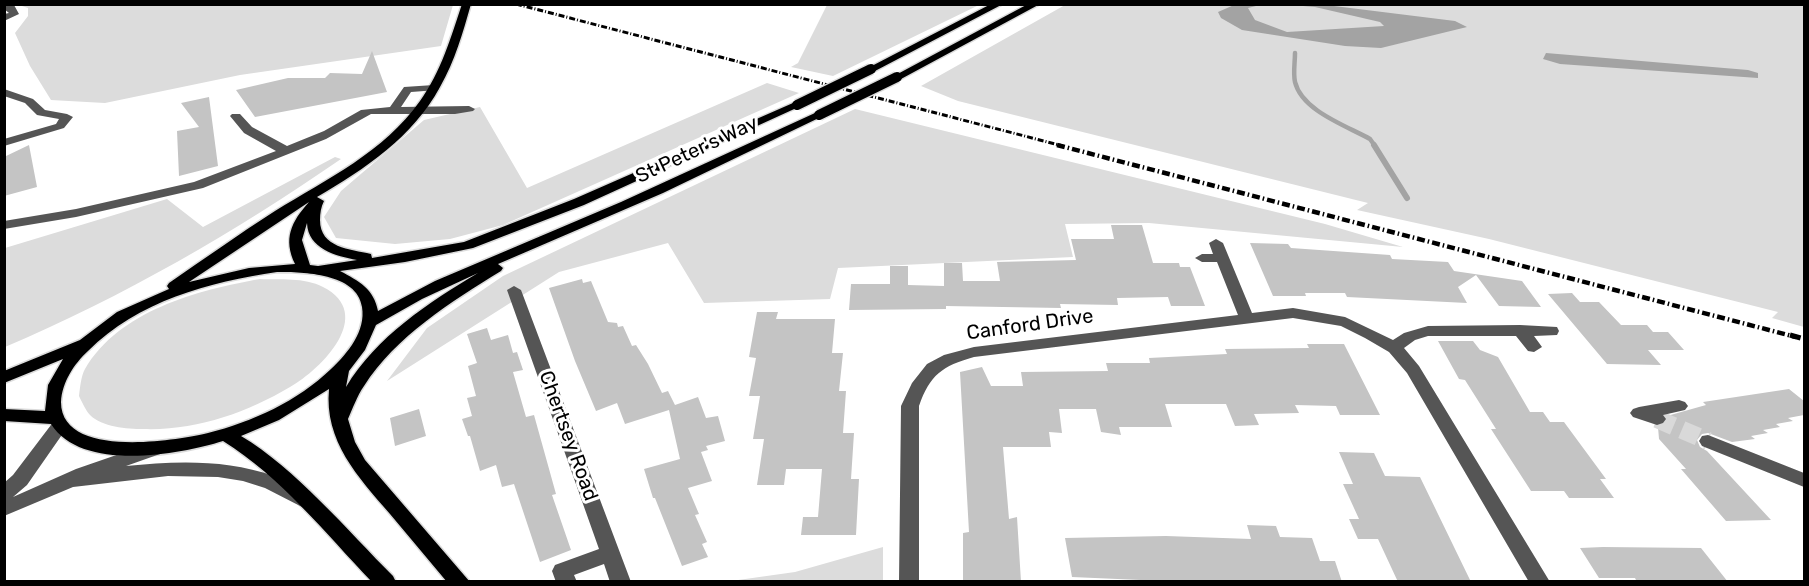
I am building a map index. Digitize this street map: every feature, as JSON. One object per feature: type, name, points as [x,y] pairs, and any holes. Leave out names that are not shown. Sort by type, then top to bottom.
[{"type":"main road","name":"St Peter's Way","points":[[151,301],[215,278],[247,271],[311,269],[405,258],[468,245],[661,167],[871,69],[999,4]]},
{"type":"main road","name":"St Peter's Way","points":[[371,322],[465,272],[562,233],[819,115],[1036,4]]},
{"type":"main road","points":[[336,182],[299,222],[294,237],[295,251],[311,269],[335,274],[360,288],[371,310],[371,322],[356,354],[341,370],[315,392],[282,412],[225,434],[154,449],[123,449],[96,445],[75,437],[58,422],[52,404],[54,389],[61,373],[89,341],[238,241],[336,182],[391,140],[419,111],[445,71],[466,9]]},
{"type":"main road","points":[[315,204],[314,228],[318,237],[333,249],[348,255],[405,258]]},
{"type":"main road","points":[[339,419],[357,384],[380,355],[419,321],[456,292],[562,233]]},
{"type":"main road","points":[[4,378],[89,341]]},
{"type":"main road","points":[[341,370],[336,393],[339,419],[346,446],[358,465],[460,582]]},
{"type":"main road","points":[[4,415],[58,422]]},
{"type":"main road","points":[[225,434],[251,450],[279,474],[386,582]]},
{"type":"street","points":[[4,6],[11,7],[14,14],[4,18]]},
{"type":"street","points":[[393,110],[408,89],[434,88]]},
{"type":"street","points":[[4,92],[29,101],[40,113],[67,117],[60,126],[4,144]]},
{"type":"street","points":[[4,225],[76,213],[198,185],[286,151],[343,126],[355,115],[373,109],[419,111],[469,109]]},
{"type":"street","points":[[236,116],[248,130],[286,151]]},
{"type":"street","points":[[1216,243],[1248,319]]},
{"type":"street","points":[[1202,258],[1222,258]]},
{"type":"street","name":"Chertsey Road","points":[[514,290],[621,582]]},
{"type":"street","name":"Canford Drive","points":[[909,582],[910,406],[918,382],[931,369],[951,357],[974,352],[1293,313],[1345,322],[1395,348],[1413,370],[1540,582]]},
{"type":"street","points":[[1520,330],[1534,347]]},
{"type":"street","points":[[1395,348],[1399,342],[1411,335],[1428,331],[1551,331]]},
{"type":"street","points":[[1657,419],[1639,413],[1679,405]]},
{"type":"street","points":[[4,494],[20,480],[58,422]]},
{"type":"street","points":[[1708,441],[1804,480]]},
{"type":"street","points":[[4,509],[69,480],[154,449]]},
{"type":"street","points":[[69,480],[147,470],[192,469],[234,473],[268,482],[307,503]]},
{"type":"street","points":[[567,582],[562,572],[610,553]]},
{"type":"shaded area","points":[[827,4],[979,5],[833,76],[791,67],[798,63]]},
{"type":"shaded area","points":[[19,5],[453,5],[441,46],[240,75],[105,103],[51,100],[30,66],[15,33],[28,16],[28,8]]},
{"type":"shaded area","points":[[1065,5],[1804,5],[1804,327],[1772,318],[1778,312],[1489,239],[1357,210],[1368,203],[958,101],[921,86]]},
{"type":"shaded area","points":[[1234,5],[1260,5],[1248,8],[1255,20],[1287,32],[1384,26],[1380,22],[1315,7],[1291,5],[1326,5],[1455,21],[1467,27],[1381,48],[1345,46],[1242,30],[1221,18],[1218,12]]},
{"type":"shaded area","points":[[1546,53],[1748,70],[1758,73],[1758,78],[1560,64],[1543,59]]},
{"type":"shaded area","points":[[767,83],[799,93],[503,225],[450,239],[395,244],[336,238],[324,217],[341,191],[424,120],[480,107],[527,188]]},
{"type":"shaded area","points":[[855,109],[1325,224],[1403,247],[1149,223],[1065,224],[1073,257],[838,268],[830,299],[704,303],[668,243],[559,272],[387,381],[427,328],[503,276]]},
{"type":"shaded area","points":[[335,157],[341,159],[178,262],[92,307],[5,347],[5,248],[167,199],[203,227]]},
{"type":"shaded area","points":[[260,279],[292,280],[316,284],[338,298],[345,311],[344,326],[338,340],[328,355],[303,379],[256,405],[220,418],[182,427],[122,428],[101,422],[89,413],[79,396],[85,369],[100,349],[118,332],[162,306],[186,297]]},
{"type":"shaded area","points":[[883,547],[883,581],[731,581],[795,572]]},
{"type":"building","points":[[372,51],[387,92],[255,117],[236,90],[288,78],[325,78],[330,73],[362,74]]},
{"type":"building","points":[[209,97],[218,166],[179,176],[177,131],[199,127],[181,103]]},
{"type":"building","points":[[29,145],[37,187],[4,196],[4,157]]},
{"type":"building","points":[[1111,225],[1142,225],[1153,263],[1179,263],[1180,267],[1190,267],[1205,306],[1171,306],[1168,297],[1117,298],[1118,305],[1060,304],[1061,308],[946,306],[946,309],[849,310],[851,284],[890,284],[890,266],[908,266],[908,285],[944,286],[944,263],[962,263],[963,281],[1000,281],[997,262],[1076,260],[1071,239],[1114,239]]},
{"type":"building","points":[[1250,243],[1288,244],[1291,248],[1390,255],[1392,259],[1448,262],[1454,271],[1522,281],[1541,307],[1499,306],[1476,275],[1458,287],[1467,303],[1347,297],[1345,293],[1273,296]]},
{"type":"building","points":[[582,279],[583,283],[591,281],[608,322],[617,323],[618,327],[623,326],[632,346],[636,345],[648,364],[662,393],[668,391],[675,405],[698,397],[706,418],[718,416],[725,441],[706,446],[708,450],[701,452],[712,481],[688,488],[699,514],[695,515],[707,542],[702,544],[708,557],[682,566],[655,498],[653,498],[644,469],[680,459],[669,410],[625,424],[617,403],[596,411],[549,288]]},
{"type":"building","points":[[1572,293],[1580,302],[1599,302],[1621,325],[1647,325],[1653,332],[1668,332],[1684,350],[1648,350],[1661,365],[1607,364],[1548,294]]},
{"type":"building","points":[[757,312],[778,312],[776,319],[835,319],[832,353],[843,353],[839,391],[846,391],[843,433],[854,433],[851,479],[859,479],[856,535],[801,535],[803,517],[818,517],[822,469],[786,469],[784,485],[757,485],[764,439],[753,439],[760,396],[749,396],[756,358],[749,357]]},
{"type":"building","points":[[487,328],[491,340],[508,335],[513,353],[517,352],[523,370],[513,372],[526,417],[534,415],[556,494],[552,495],[571,550],[540,562],[514,484],[502,487],[496,465],[480,471],[470,436],[468,436],[462,419],[472,416],[467,398],[476,396],[468,366],[477,363],[467,334]]},
{"type":"building","points":[[1438,341],[1473,341],[1480,350],[1498,357],[1530,412],[1543,412],[1550,422],[1564,422],[1606,479],[1600,479],[1614,498],[1569,498],[1564,491],[1531,491],[1491,429],[1496,429],[1465,380],[1459,379]]},
{"type":"building","points":[[1307,344],[1344,344],[1380,415],[1340,415],[1336,406],[1295,405],[1299,413],[1254,414],[1259,425],[1235,426],[1226,404],[1165,404],[1172,427],[1119,427],[1121,435],[1101,432],[1096,409],[1059,409],[1062,433],[1049,432],[1051,447],[1003,447],[1009,519],[1017,517],[1021,582],[963,582],[963,533],[969,532],[960,372],[982,367],[991,386],[1023,386],[1021,372],[1108,371],[1106,363],[1150,363],[1149,358],[1227,354],[1225,349],[1309,348]]},
{"type":"building","points":[[1789,389],[1804,401],[1804,415],[1788,418],[1793,421],[1776,424],[1780,427],[1763,430],[1768,433],[1751,436],[1755,439],[1732,442],[1708,433],[1702,434],[1697,440],[1700,447],[1707,451],[1771,520],[1726,521],[1681,469],[1686,469],[1659,439],[1658,427],[1665,424],[1667,416],[1706,405],[1703,402]]},
{"type":"building","points":[[419,409],[426,436],[395,446],[390,418]]},
{"type":"building","points":[[1339,452],[1374,453],[1385,476],[1420,477],[1471,582],[1398,582],[1378,539],[1358,539],[1349,519],[1359,519],[1343,484],[1353,484]]},
{"type":"building","points":[[1247,525],[1276,526],[1280,537],[1312,538],[1320,561],[1335,561],[1342,582],[1186,582],[1072,577],[1065,538],[1166,536],[1251,539]]},
{"type":"building","points":[[1580,548],[1701,548],[1728,582],[1637,582],[1635,578],[1599,578]]},
{"type":"waterway","points":[[1295,53],[1295,82],[1306,101],[1326,116],[1370,139],[1375,146]]},
{"type":"waterway","points":[[1374,145],[1407,198]]},
{"type":"tunnel","points":[[1657,419],[1708,441]]},
{"type":"railway","points":[[516,4],[1063,146]]},
{"type":"railway","points":[[1057,145],[1796,337]]},
{"type":"railway","points":[[1790,335],[1804,339]]}]
